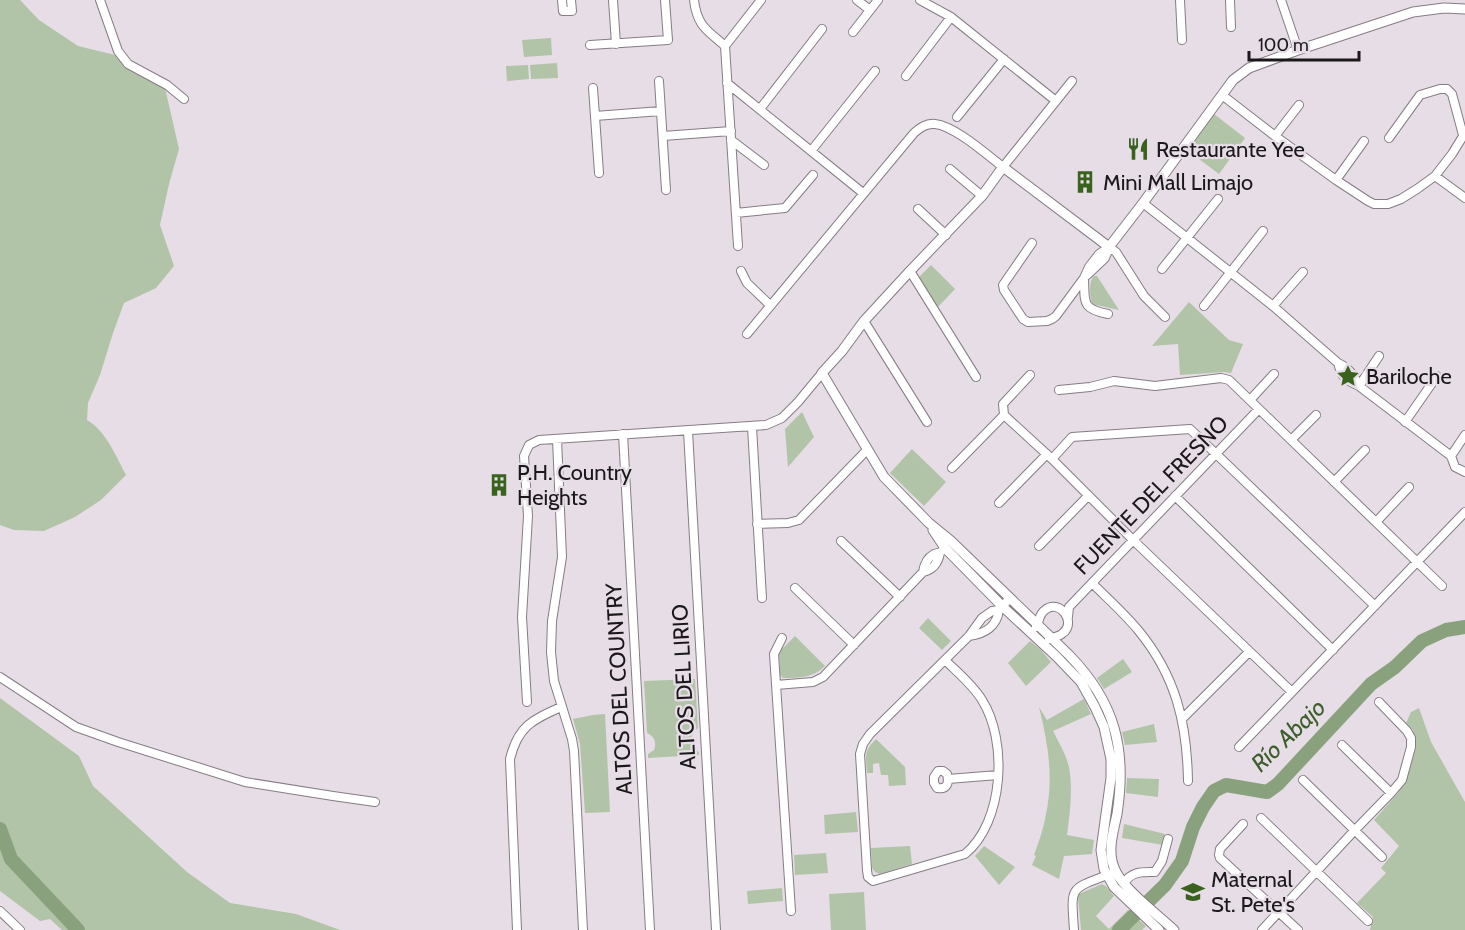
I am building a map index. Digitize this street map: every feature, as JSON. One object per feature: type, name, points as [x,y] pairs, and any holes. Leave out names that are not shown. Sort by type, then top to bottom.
[{"type":"street","points":[[100,0],[118,51],[128,64],[167,85],[184,99]]},
{"type":"street","points":[[562,0],[563,11],[572,11],[571,0]]},
{"type":"street","points":[[613,0],[616,44]]},
{"type":"street","points":[[590,45],[668,40],[665,0]]},
{"type":"street","points":[[694,0],[698,20],[725,46]]},
{"type":"street","points":[[738,246],[725,46],[761,0]]},
{"type":"street","points":[[857,0],[870,10]]},
{"type":"street","points":[[853,32],[878,0]]},
{"type":"street","points":[[920,0],[951,17],[1056,101]]},
{"type":"street","points":[[1180,0],[1182,40]]},
{"type":"street","points":[[1230,0],[1232,27]]},
{"type":"street","points":[[1281,0],[1298,50]]},
{"type":"street","points":[[1032,243],[1003,285],[1004,290],[1023,319],[1028,322],[1052,320],[1084,278],[1105,258],[1109,247],[1233,80],[1249,68],[1413,12],[1444,8],[1465,9]]},
{"type":"street","points":[[906,76],[951,17]]},
{"type":"street","points":[[760,109],[822,29]]},
{"type":"street","points":[[957,117],[1004,59]]},
{"type":"street","points":[[811,151],[875,70]]},
{"type":"street","points":[[659,81],[666,190]]},
{"type":"street","points":[[527,702],[522,617],[528,516],[524,456],[529,445],[539,440],[557,438],[752,427],[766,425],[782,418],[842,351],[864,321],[982,196],[1072,81]]},
{"type":"street","points":[[727,82],[863,193]]},
{"type":"street","points":[[593,88],[599,172]]},
{"type":"street","points":[[1222,94],[1336,180],[1368,201],[1381,205],[1401,198],[1435,176],[1452,154],[1464,134],[1452,94],[1447,89],[1440,89],[1420,95],[1389,138]]},
{"type":"street","points":[[729,107],[738,91]]},
{"type":"street","points":[[1275,136],[1299,105]]},
{"type":"street","points":[[595,116],[661,111]]},
{"type":"street","points":[[747,334],[914,133],[924,125],[935,124],[959,134],[1116,252],[1144,296],[1165,317]]},
{"type":"street","points":[[663,136],[730,130]]},
{"type":"street","points":[[731,140],[764,165]]},
{"type":"street","points":[[1336,180],[1364,141]]},
{"type":"street","points":[[950,170],[982,196]]},
{"type":"street","points":[[736,213],[785,208],[813,175]]},
{"type":"street","points":[[1435,176],[1465,198]]},
{"type":"street","points":[[1162,269],[1218,199]]},
{"type":"street","points":[[1143,203],[1273,306],[1349,370],[1359,386],[1451,456],[1455,467],[1465,472]]},
{"type":"street","points":[[918,209],[946,235]]},
{"type":"street","points":[[1204,306],[1263,231]]},
{"type":"street","points":[[741,271],[747,283],[770,305]]},
{"type":"street","points":[[910,271],[976,377]]},
{"type":"street","points":[[1273,306],[1303,272]]},
{"type":"street","points":[[1084,278],[1085,301],[1088,308],[1108,314]]},
{"type":"street","points":[[864,321],[927,422]]},
{"type":"street","points":[[1359,386],[1379,356]]},
{"type":"street","points":[[822,373],[884,477],[929,523],[945,548],[1001,608],[1034,629]]},
{"type":"street","points":[[1250,400],[1274,374]]},
{"type":"street","points":[[1030,375],[1003,404],[1004,415],[1292,692]]},
{"type":"street","points":[[1405,422],[1437,376]]},
{"type":"street","points":[[1059,390],[1090,387],[1114,381],[1155,386],[1221,378],[1229,380],[1442,586]]},
{"type":"street","name":"FUENTE DEL FRESNO","points":[[1047,641],[1066,630],[1070,607],[1259,409]]},
{"type":"street","points":[[951,468],[1004,415]]},
{"type":"street","points":[[1291,440],[1316,415]]},
{"type":"street","points":[[752,427],[762,598]]},
{"type":"street","points":[[999,503],[1072,437],[1191,429],[1375,606]]},
{"type":"street","name":"ALTOS DEL LIRIO","points":[[688,431],[716,930]]},
{"type":"street","name":"ALTOS DEL COUNTRY","points":[[623,435],[650,930]]},
{"type":"street","points":[[1451,456],[1465,435]]},
{"type":"street","points":[[557,438],[562,557],[552,621],[551,652],[554,681],[574,752],[583,930]]},
{"type":"street","points":[[757,524],[788,523],[799,520],[867,450]]},
{"type":"street","points":[[1334,482],[1365,450]]},
{"type":"street","points":[[1376,522],[1409,487]]},
{"type":"street","points":[[1039,546],[1088,496]]},
{"type":"street","points":[[1175,496],[1333,650]]},
{"type":"street","points":[[1239,747],[1465,512]]},
{"type":"street","points":[[842,541],[900,597]]},
{"type":"street","points":[[776,685],[813,682],[824,677],[923,572],[934,566],[945,548]]},
{"type":"street","points":[[945,548],[1010,598],[1081,682],[1104,727],[1113,739],[1111,778],[1101,850],[1102,861],[1111,874],[1124,883],[1128,894]]},
{"type":"street","points":[[1092,583],[1138,630],[1164,668],[1182,718],[1188,750],[1188,781]]},
{"type":"street","points":[[795,588],[854,645]]},
{"type":"street","points":[[969,636],[980,635],[990,628],[998,618],[1001,608],[1010,598]]},
{"type":"street","points":[[1034,629],[1045,610],[1051,607],[1064,611],[1068,617]]},
{"type":"street","name":"FUENTE DEL FRESNO","points":[[1058,608],[1070,607]]},
{"type":"street","points":[[945,660],[968,682],[982,700],[993,726],[998,749],[998,775],[996,794],[988,820],[975,846],[965,854],[873,881],[868,877],[867,870],[860,754],[863,744],[870,734],[969,636],[982,618],[1001,608]]},
{"type":"street","points":[[782,638],[774,654],[791,911]]},
{"type":"street","points":[[1182,718],[1248,652]]},
{"type":"street","points":[[0,677],[76,727],[118,742],[246,782],[375,802]]},
{"type":"street","points":[[1262,930],[1402,780],[1411,747],[1411,738],[1379,702]]},
{"type":"street","points":[[517,930],[510,759],[514,743],[526,726],[561,707]]},
{"type":"street","points":[[1342,745],[1391,793]]},
{"type":"street","points":[[948,779],[998,775]]},
{"type":"street","points":[[1303,780],[1382,857]]},
{"type":"street","points":[[1261,818],[1368,921]]},
{"type":"street","points":[[1243,824],[1220,849],[1220,858],[1298,930]]},
{"type":"street","points":[[1124,883],[1137,872],[1155,872],[1162,861],[1168,839]]},
{"type":"street","points":[[1074,930],[1072,896],[1075,890],[1111,874]]},
{"type":"street","points":[[1111,874],[1114,887],[1128,894],[1153,918],[1174,930]]},
{"type":"street","points":[[0,911],[20,930]]},
{"type":"street","points":[[1153,918],[1159,930]]},
{"type":"green space","points":[[0,0],[20,0],[39,20],[78,46],[115,55],[129,70],[165,88],[179,149],[160,225],[174,266],[156,288],[124,303],[100,375],[88,403],[87,420],[105,437],[126,475],[101,500],[75,517],[44,531],[14,530],[0,525]]},
{"type":"green space","points":[[551,38],[552,55],[524,57],[522,40]]},
{"type":"green space","points":[[557,63],[558,78],[531,79],[530,65]]},
{"type":"green space","points":[[528,65],[529,79],[507,81],[506,66]]},
{"type":"green space","points":[[1214,114],[1245,138],[1219,174],[1187,150]]},
{"type":"green space","points":[[931,265],[955,289],[937,308],[919,277]]},
{"type":"green space","points":[[1094,276],[1097,276],[1119,310],[1092,304],[1090,285]]},
{"type":"green space","points":[[1189,302],[1229,340],[1243,344],[1231,373],[1180,375],[1178,344],[1152,346]]},
{"type":"green space","points":[[802,412],[814,437],[788,467],[785,429]]},
{"type":"green space","points":[[912,449],[946,482],[924,506],[890,473]]},
{"type":"green space","points":[[928,618],[951,641],[942,650],[919,628]]},
{"type":"green space","points":[[795,636],[825,666],[811,675],[783,678],[780,675],[780,648],[783,648]]},
{"type":"green space","points":[[1030,641],[1051,662],[1026,686],[1008,663]]},
{"type":"green space","points":[[1123,659],[1132,672],[1104,689],[1097,678]]},
{"type":"green space","points":[[695,679],[698,728],[693,734],[691,744],[699,755],[648,758],[648,754],[654,750],[655,742],[647,733],[644,681]]},
{"type":"green space","points":[[0,698],[79,756],[93,786],[187,872],[230,903],[296,914],[340,930],[62,930],[50,919],[40,921],[0,891]]},
{"type":"green space","points":[[1084,699],[1091,714],[1053,731],[1069,767],[1071,801],[1067,835],[1094,840],[1092,854],[1064,856],[1059,879],[1032,865],[1046,817],[1050,781],[1047,746],[1039,707],[1047,720]]},
{"type":"green space","points":[[1419,708],[1431,742],[1465,802],[1465,930],[1370,930],[1373,917],[1357,903],[1386,873],[1381,868],[1399,846],[1374,820],[1399,792],[1408,771],[1415,747],[1413,730],[1406,723],[1411,712]]},
{"type":"green space","points":[[605,714],[610,812],[585,813],[580,744],[573,719]]},
{"type":"green space","points":[[1154,724],[1157,742],[1125,745],[1122,732]]},
{"type":"green space","points":[[876,739],[905,767],[906,785],[889,786],[888,775],[881,775],[879,763],[873,764],[873,773],[867,773],[867,751]]},
{"type":"green space","points":[[1127,778],[1159,779],[1158,797],[1126,793]]},
{"type":"green space","points":[[856,812],[858,832],[825,834],[824,815]]},
{"type":"green space","points":[[1124,824],[1165,834],[1163,845],[1122,838]]},
{"type":"green space","points":[[910,846],[912,864],[880,874],[872,868],[871,848]]},
{"type":"green space","points":[[984,846],[1015,867],[999,885],[975,856]]},
{"type":"green space","points":[[826,853],[828,873],[795,875],[794,855]]},
{"type":"green space","points":[[1102,884],[1114,896],[1096,916],[1109,929],[1128,910],[1146,926],[1142,930],[1081,930],[1078,896]]},
{"type":"green space","points":[[782,888],[783,901],[748,904],[747,891]]},
{"type":"green space","points":[[864,892],[866,930],[831,930],[829,894]]},
{"type":"waterway","name":"Río Abajo","points":[[1119,930],[1165,885],[1182,861],[1193,827],[1214,791],[1226,785],[1267,792],[1278,784],[1371,684],[1395,667],[1422,641],[1446,630],[1465,627]]},
{"type":"waterway","name":"Río Abajo","points":[[0,829],[11,859],[78,930]]},
{"type":"place","name":"Restaurante Yee","points":[[1138,149]]},
{"type":"place","name":"Mini Mall Limajo","points":[[1085,182]]},
{"type":"place","name":"Bariloche","points":[[1348,376]]},
{"type":"place","name":"P.H. Country Heights","points":[[499,485]]},
{"type":"place","name":"Maternal St. Pete's","points":[[1193,892]]}]
